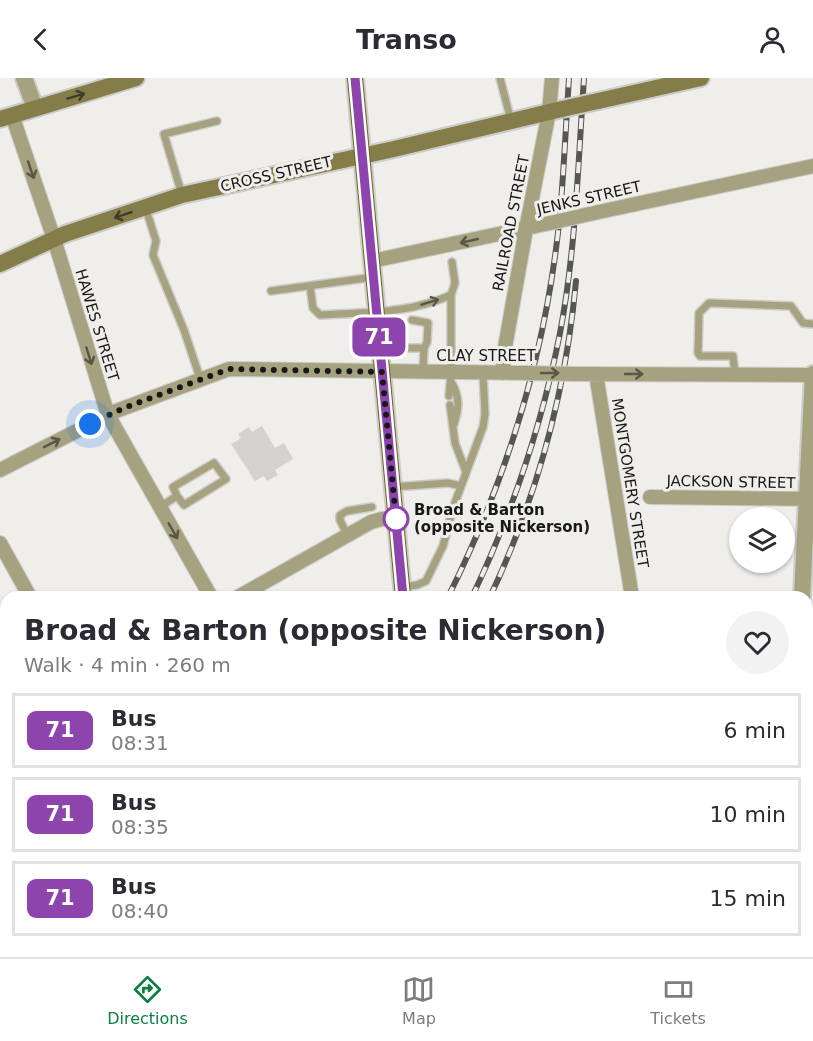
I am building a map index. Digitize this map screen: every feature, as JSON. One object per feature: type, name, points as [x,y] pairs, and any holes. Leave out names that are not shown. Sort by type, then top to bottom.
[{"type":"main road","points":[[6,117],[136,78]]},
{"type":"main road","points":[[355,78],[402,591]]},
{"type":"main road","name":"CROSS STREET","points":[[0,264],[54,239],[182,195],[699,78]]},
{"type":"street","points":[[24,78],[35,108]]},
{"type":"street","name":"RAILROAD STREET","points":[[503,373],[504,353],[526,229],[555,110],[552,78]]},
{"type":"street","name":"HAWES STREET","points":[[6,117],[54,239],[108,415],[208,591]]},
{"type":"street","name":"JENKS STREET","points":[[373,269],[550,223],[813,166]]},
{"type":"street","name":"CLAY STREET","points":[[0,470],[108,415],[200,378],[221,371],[237,369],[423,372],[451,378],[483,373],[813,375]]},
{"type":"street","name":"MONTGOMERY STREET","points":[[597,374],[622,497],[631,591]]},
{"type":"street","points":[[802,591],[810,499],[813,375]]},
{"type":"street","name":"JACKSON STREET","points":[[650,497],[810,499]]},
{"type":"street","points":[[249,591],[377,520],[396,518]]},
{"type":"street","points":[[0,543],[27,591]]},
{"type":"lane","points":[[500,78],[511,121]]},
{"type":"lane","points":[[182,195],[164,134],[217,122]]},
{"type":"lane","points":[[146,207],[156,241],[153,255],[184,330],[200,378]]},
{"type":"lane","points":[[449,396],[451,295],[455,283],[452,262]]},
{"type":"lane","points":[[271,291],[310,286],[373,269]]},
{"type":"lane","points":[[310,286],[313,308],[320,315],[401,310],[434,302],[451,295]]},
{"type":"lane","points":[[735,375],[733,356],[700,356],[698,353],[699,313],[709,303],[791,306],[803,323],[813,324]]},
{"type":"lane","points":[[412,320],[428,322],[423,372]]},
{"type":"lane","points":[[380,348],[424,348]]},
{"type":"lane","points":[[404,591],[426,581],[443,546],[484,420],[483,373]]},
{"type":"lane","points":[[451,378],[458,393],[459,408],[453,426]]},
{"type":"lane","points":[[450,405],[455,443],[466,472]]},
{"type":"lane","points":[[214,463],[226,479],[184,505],[177,496],[173,488],[214,463]]},
{"type":"lane","points":[[393,487],[448,483],[461,486]]},
{"type":"lane","points":[[160,507],[177,496]]},
{"type":"lane","points":[[347,535],[340,515],[347,511],[372,507]]},
{"type":"building","points":[[262,426],[275,448],[284,443],[293,459],[275,470],[278,475],[267,481],[264,476],[255,481],[231,444],[241,438],[238,434],[249,427],[252,432]]},
{"type":"railway","points":[[451,591],[489,505],[522,411],[535,362],[554,264],[560,214],[569,78]]},
{"type":"railway","points":[[475,591],[513,501],[535,435],[553,367],[570,270],[584,78]]},
{"type":"railway","points":[[493,591],[522,521],[547,443],[565,363],[576,281]]},
{"type":"bus line","name":"71","points":[[355,78],[402,591]]},
{"type":"place","name":"Broad & Barton (opposite Nickerson)","points":[[396,519]]},
{"type":"route","points":[[90,424],[124,408],[229,369],[382,372],[396,519]]}]
